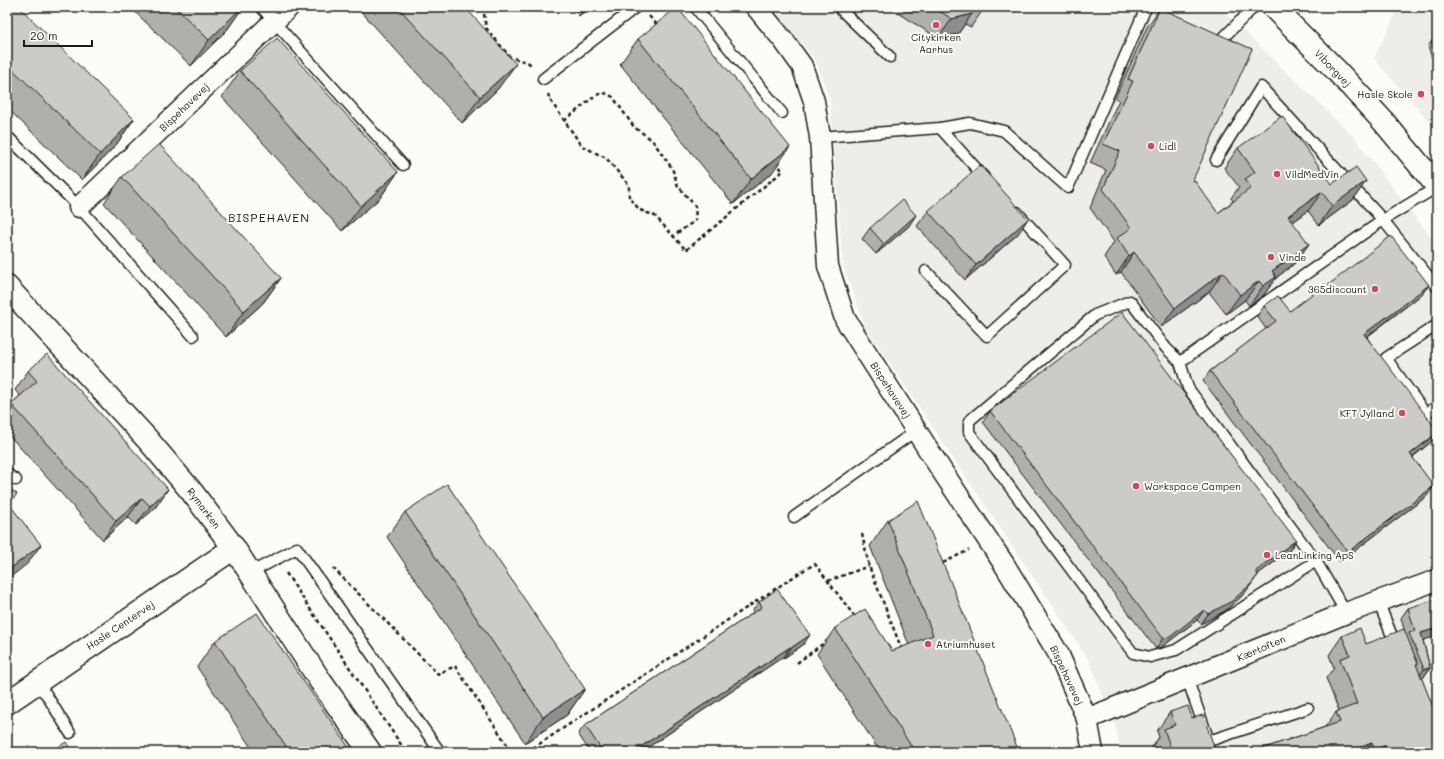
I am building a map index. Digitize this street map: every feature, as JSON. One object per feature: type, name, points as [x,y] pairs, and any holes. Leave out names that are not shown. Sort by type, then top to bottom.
[{"type":"street","name":"Bispehavevej","points":[[79,207],[289,7]]},
{"type":"street","name":"Bispehavevej","points":[[756,7],[784,40],[802,66],[814,101],[820,137],[828,266],[845,319],[1004,564],[1058,653],[1087,719],[1093,752]]},
{"type":"street","name":"Viborgvej","points":[[1273,7],[1336,70],[1383,121],[1437,187]]},
{"type":"street","name":"Rymarken","points":[[7,287],[148,440],[192,492],[234,548],[321,682],[370,752]]},
{"type":"street","name":"Hasle Centervej","points":[[7,703],[234,548]]},
{"type":"street","name":"Kærtoften","points":[[1087,719],[1346,612],[1437,580]]},
{"type":"lane","points":[[261,7],[403,165]]},
{"type":"lane","points":[[543,79],[636,7]]},
{"type":"lane","points":[[695,7],[782,113]]},
{"type":"lane","points":[[838,7],[890,58]]},
{"type":"lane","points":[[1208,43],[1215,47],[1254,7]]},
{"type":"lane","points":[[820,137],[940,128],[970,123],[1004,131],[1068,188],[1147,11]]},
{"type":"lane","points":[[1216,160],[1261,87],[1383,220],[1437,287]]},
{"type":"lane","points":[[940,128],[991,184]]},
{"type":"lane","points":[[7,136],[79,207],[193,336]]},
{"type":"lane","points":[[1180,362],[1383,220],[1437,187]]},
{"type":"lane","points":[[926,270],[986,336],[1065,265],[1012,207]]},
{"type":"lane","points":[[1316,561],[1176,650],[1150,658],[1133,653],[969,432],[969,421],[1095,315],[1130,301],[1166,348],[1180,362],[1188,388],[1316,561],[1346,612]]},
{"type":"lane","points":[[1437,325],[1386,358],[1425,413],[1437,436]]},
{"type":"lane","points":[[1425,413],[1437,407]]},
{"type":"lane","points":[[794,517],[917,430]]},
{"type":"lane","points":[[250,573],[297,548],[440,752]]},
{"type":"lane","points":[[1378,601],[1402,659]]},
{"type":"lane","points":[[1187,678],[1209,740],[1308,708]]},
{"type":"lane","points":[[35,684],[46,694],[70,733]]},
{"type":"path","points":[[483,7],[486,28],[510,57],[529,63],[543,79],[550,100],[582,146],[606,158],[629,185],[629,198],[640,210],[655,216],[686,250],[783,171],[772,159]]},
{"type":"path","points":[[646,13],[662,30]]},
{"type":"path","points":[[564,121],[596,95],[605,93],[613,97],[634,127],[652,140],[672,168],[678,186],[695,206],[696,220],[673,236]]},
{"type":"path","points":[[862,534],[869,566],[904,654]]},
{"type":"path","points":[[943,563],[962,554]]},
{"type":"path","points":[[276,559],[406,752]]},
{"type":"path","points":[[527,752],[815,564],[857,619]]},
{"type":"path","points":[[330,565],[438,674],[455,666],[512,752]]},
{"type":"path","points":[[828,581],[869,566]]},
{"type":"path","points":[[797,663],[833,636]]},
{"type":"shaded area","points":[[768,7],[1219,7],[1352,135],[1437,245],[1437,752],[1120,752],[1117,732],[1089,660],[866,328],[843,266],[830,100],[815,59]]},
{"type":"shaded area","name":"Hasle Skole","points":[[1399,7],[1437,7],[1437,131],[1374,58]]},
{"type":"building","points":[[7,7],[19,7],[134,119],[100,154],[7,64]]},
{"type":"building","points":[[175,7],[242,7],[209,40]]},
{"type":"building","points":[[398,7],[465,7],[516,64],[480,97]]},
{"type":"building","points":[[677,7],[790,147],[751,179],[638,39]]},
{"type":"building","points":[[933,7],[976,7],[972,14],[952,19]]},
{"type":"building","points":[[1160,8],[1252,49],[1192,182],[1194,180],[1218,213],[1251,188],[1245,179],[1255,172],[1238,148],[1282,116],[1332,184],[1356,167],[1366,181],[1332,206],[1322,192],[1288,216],[1309,244],[1272,271],[1276,277],[1263,286],[1259,281],[1240,295],[1223,272],[1175,308],[1134,252],[1129,256],[1117,238],[1131,228],[1103,189],[1120,151],[1103,144],[1133,81],[1128,79]]},
{"type":"building","points":[[1437,35],[1437,53],[1435,52],[1432,41]]},
{"type":"building","points":[[277,38],[398,172],[361,206],[240,71]]},
{"type":"building","points":[[159,144],[281,278],[244,311],[122,177]]},
{"type":"building","points":[[980,165],[1028,219],[976,265],[928,211]]},
{"type":"building","points":[[902,200],[916,215],[884,244],[870,228]]},
{"type":"building","points":[[1391,236],[1429,285],[1364,334],[1437,430],[1437,433],[1410,454],[1434,486],[1348,552],[1210,371],[1276,321],[1264,306],[1278,296],[1290,311],[1325,284],[1327,286]]},
{"type":"building","name":"Workspace Campen","points":[[1122,312],[1296,540],[1256,571],[1258,575],[1251,584],[1232,601],[1208,614],[1204,610],[1170,637],[1163,638],[990,411]]},
{"type":"building","points":[[47,354],[168,489],[150,506],[142,498],[116,521],[11,404],[37,381],[28,371]]},
{"type":"building","points":[[447,484],[585,689],[543,717],[405,512]]},
{"type":"building","points":[[7,487],[17,494],[9,504],[41,545],[7,571]]},
{"type":"building","points":[[918,501],[1019,752],[915,752],[835,628],[865,609],[892,651],[933,635],[888,520]]},
{"type":"building","points":[[777,589],[810,635],[633,752],[603,752],[585,725],[762,607],[759,602]]},
{"type":"building","points":[[1437,599],[1437,628],[1421,633],[1430,668],[1424,669],[1409,633],[1415,631],[1408,608]]},
{"type":"building","points":[[257,613],[352,752],[290,752],[215,641]]},
{"type":"building","points":[[1360,628],[1366,644],[1404,629],[1437,717],[1437,747],[1424,752],[1389,752],[1386,745],[1375,750],[1372,743],[1346,752],[1253,752],[1340,722],[1336,712],[1357,704],[1340,659],[1350,655],[1342,636]]},
{"type":"building","points":[[1188,706],[1192,718],[1203,715],[1216,752],[1172,752],[1164,729],[1175,725],[1170,712]]},
{"type":"building","points":[[66,742],[73,752],[51,752]]},
{"type":"place","name":"Citykirken Aarhus","points":[[936,25]]},
{"type":"place","name":"Hasle Skole","points":[[1421,94]]},
{"type":"place","name":"Lidl","points":[[1151,146]]},
{"type":"place","name":"VildMedVin","points":[[1277,174]]},
{"type":"place","name":"Vinde","points":[[1271,257]]},
{"type":"place","name":"365discount","points":[[1375,289]]},
{"type":"place","name":"KFT Jylland","points":[[1402,413]]},
{"type":"place","name":"Workspace Campen","points":[[1136,486]]},
{"type":"place","name":"LeanLinking ApS","points":[[1267,555]]},
{"type":"place","name":"Atriumhuset","points":[[928,644]]},
{"type":"district","name":"BISPEHAVEN","points":[[269,217]]}]
